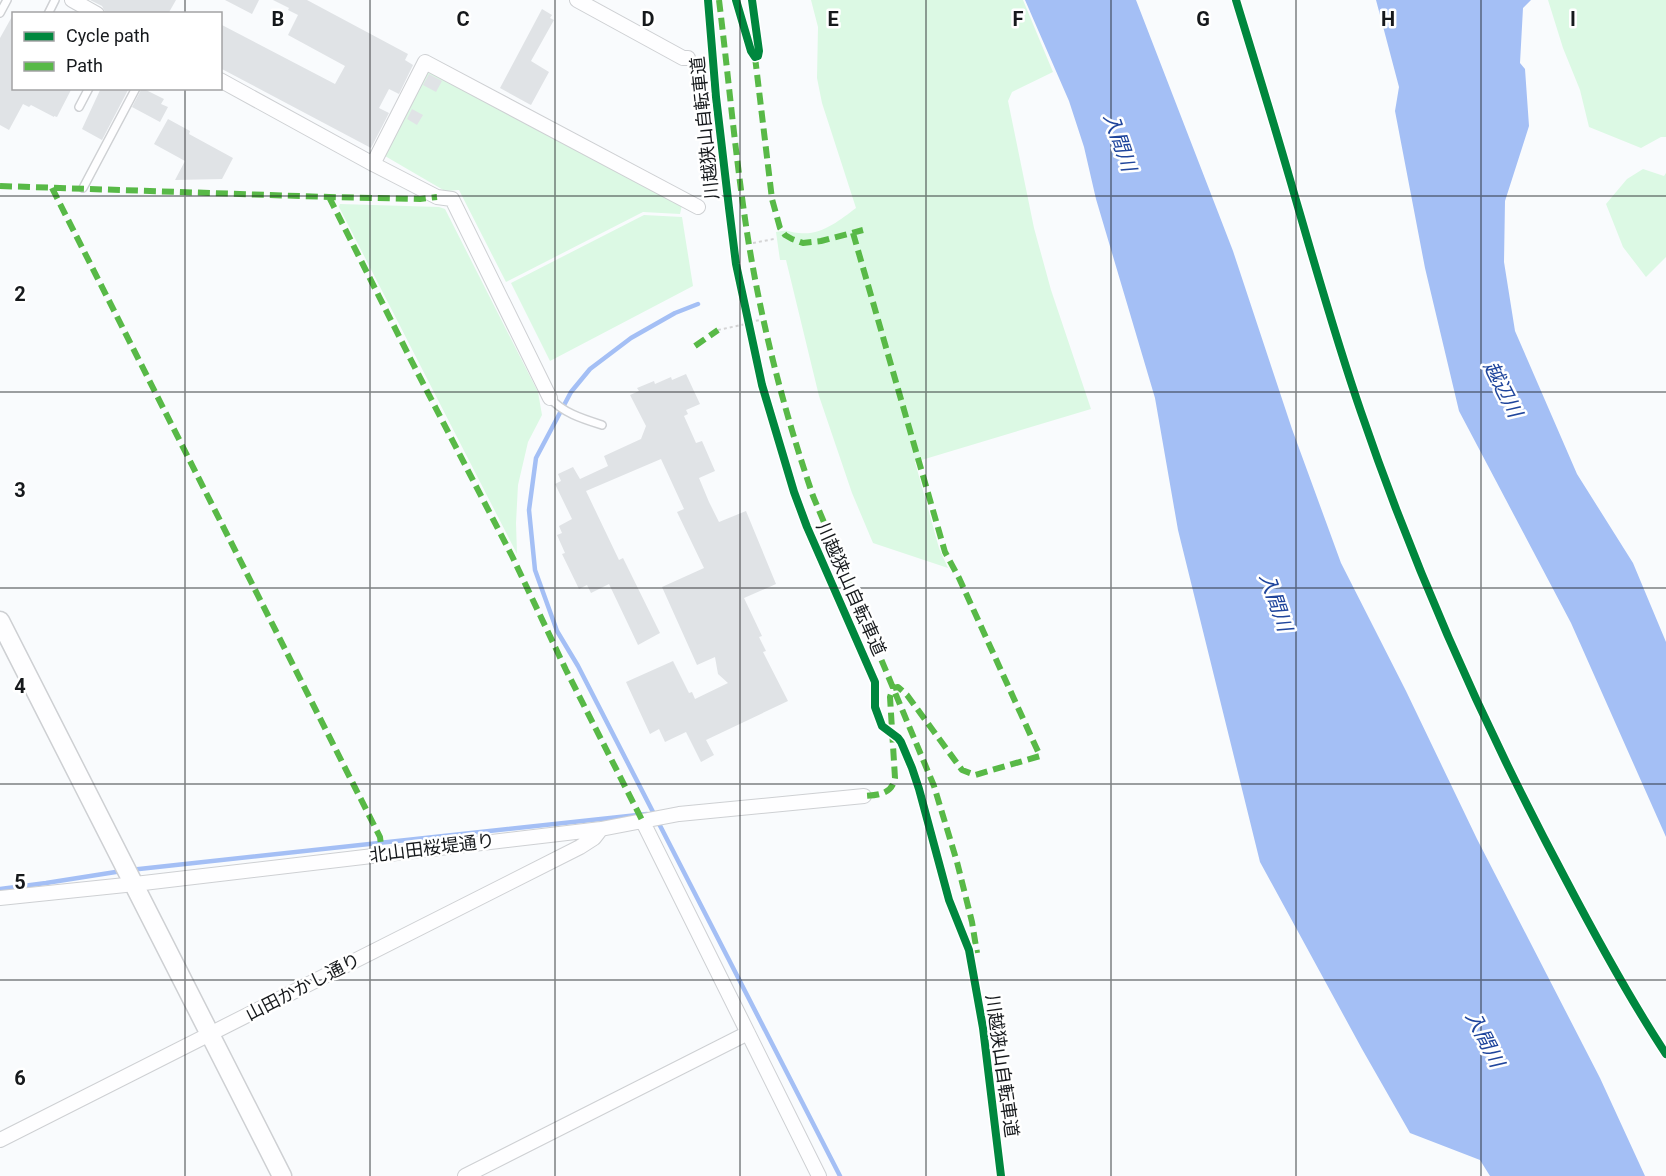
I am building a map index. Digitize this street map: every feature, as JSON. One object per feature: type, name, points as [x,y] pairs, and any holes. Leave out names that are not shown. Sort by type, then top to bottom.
[{"type":"street","points":[[72,0],[93,12]]},
{"type":"street","points":[[582,1],[683,58],[688,58]]},
{"type":"street","points":[[373,164],[425,62],[698,207]]},
{"type":"street","points":[[222,81],[437,197],[452,199],[552,400]]},
{"type":"street","points":[[0,621],[282,1176]]},
{"type":"street","name":"北山田桜堤通り","points":[[0,898],[600,829],[679,814],[864,796]]},
{"type":"street","points":[[643,822],[819,1176]]},
{"type":"street","name":"山田かかし通り","points":[[0,1140],[580,847],[594,838],[600,829]]},
{"type":"street","points":[[465,1176],[748,1033]]},
{"type":"lane","points":[[0,14],[7,0]]},
{"type":"lane","points":[[79,107],[88,90]]},
{"type":"lane","points":[[82,188],[135,90]]},
{"type":"lane","points":[[552,400],[577,417],[602,425]]},
{"type":"path","points":[[753,243],[774,239]]},
{"type":"path","points":[[746,313],[750,333]]},
{"type":"path","points":[[750,322],[760,320]]},
{"type":"path","points":[[718,330],[746,324]]},
{"type":"green space","points":[[811,0],[1023,0],[1053,72],[1012,92],[1008,101],[1034,228],[1051,290],[1091,409],[915,462],[939,548],[948,568],[873,543],[852,493],[819,396],[786,260],[780,260],[776,232],[807,233],[822,230],[856,208],[822,103],[817,78],[818,27]]},
{"type":"green space","points":[[1548,0],[1666,0],[1666,137],[1661,137],[1641,148],[1589,127],[1580,90],[1563,48]]},
{"type":"green space","points":[[431,71],[682,205],[680,214],[643,212],[506,282],[459,190],[445,191],[385,156],[384,150],[426,73]]},
{"type":"green space","points":[[1643,169],[1664,176],[1666,173],[1666,257],[1646,277],[1623,247],[1606,204],[1627,179]]},
{"type":"green space","points":[[340,204],[445,209],[538,392],[542,415],[528,442],[518,485],[517,554],[339,207]]},
{"type":"green space","points":[[644,215],[682,217],[693,286],[550,361],[511,283]]},
{"type":"water","name":"入間川","points":[[1025,0],[1136,0],[1233,251],[1292,429],[1341,563],[1477,839],[1600,1078],[1645,1176],[1490,1176],[1480,1160],[1410,1133],[1260,862],[1178,530],[1155,398],[1069,101]]},
{"type":"water","name":"越辺川","points":[[1376,0],[1531,0],[1523,8],[1520,63],[1525,69],[1529,126],[1505,201],[1504,262],[1515,331],[1577,474],[1633,563],[1666,642],[1666,837],[1571,623],[1459,411],[1425,268],[1395,111],[1399,87]]},
{"type":"building","points":[[90,0],[176,0],[169,12],[105,12],[102,6]]},
{"type":"building","points":[[225,0],[259,0],[252,14]]},
{"type":"building","points":[[273,0],[307,0],[408,54],[405,60],[413,65],[399,94],[389,89],[379,108],[389,113],[371,148],[222,69],[222,25],[335,84],[345,66],[288,35],[298,15],[288,10],[289,8]]},
{"type":"building","points":[[542,9],[552,15],[550,18],[554,20],[531,61],[549,72],[531,105],[500,88]]},
{"type":"building","points":[[12,17],[12,90],[71,90],[57,117],[31,105],[29,107],[23,104],[9,130],[0,125],[0,38]]},
{"type":"building","points":[[429,74],[442,81],[436,92],[423,85]]},
{"type":"building","points":[[100,90],[128,90],[102,140],[82,129]]},
{"type":"building","points":[[141,90],[146,90],[164,99],[161,104],[168,107],[160,122],[132,107]]},
{"type":"building","points":[[412,109],[423,115],[417,125],[407,119]]},
{"type":"building","points":[[168,119],[190,131],[189,134],[233,158],[222,179],[175,180],[185,161],[154,144]]},
{"type":"building","points":[[686,374],[700,404],[686,410],[688,414],[684,416],[696,443],[702,441],[715,471],[699,478],[709,502],[719,522],[746,511],[776,584],[744,598],[762,636],[759,637],[766,651],[763,652],[788,701],[706,740],[714,755],[701,762],[686,732],[665,742],[659,729],[650,734],[626,682],[673,661],[689,693],[692,692],[695,699],[728,683],[718,674],[715,657],[697,665],[662,587],[704,568],[677,512],[684,509],[661,459],[586,491],[619,560],[623,558],[660,633],[638,645],[609,584],[591,593],[587,585],[579,589],[562,554],[565,553],[557,535],[562,533],[559,526],[572,519],[555,484],[561,481],[558,474],[573,467],[580,479],[608,466],[604,456],[641,439],[646,426],[630,395],[639,391],[637,388],[654,381],[655,384]]},
{"type":"waterway","points":[[698,304],[675,313],[631,338],[590,369],[571,392],[536,458],[529,510],[535,570],[557,631],[578,666],[840,1176]]},
{"type":"waterway","points":[[130,870],[647,814]]},
{"type":"waterway","points":[[0,889],[122,871]]},
{"type":"marked path","points":[[719,0],[749,245],[761,309],[784,403],[813,496],[934,786],[957,862],[977,953]]},
{"type":"marked path","points":[[755,57],[772,199],[780,228],[785,235],[803,243],[821,241],[863,230]]},
{"type":"marked path","points":[[0,186],[329,197],[420,199],[437,197]]},
{"type":"marked path","points":[[52,188],[380,837],[382,853]]},
{"type":"marked path","points":[[329,197],[512,556],[566,670],[643,822]]},
{"type":"marked path","points":[[853,233],[945,552],[1040,756],[975,775],[962,770],[907,695],[898,687],[893,688],[890,697],[895,778],[888,790],[880,794],[864,796]]},
{"type":"marked path","points":[[695,346],[718,330]]},
{"type":"cycle path","name":"川越狭山自転車道","points":[[708,0],[716,97],[736,264],[762,385],[794,492],[807,527],[875,682],[875,707],[882,726],[901,742],[912,768],[949,900],[969,950],[983,1028],[1001,1176]]},
{"type":"cycle path","points":[[736,0],[751,51],[755,57],[758,56],[759,51],[752,0]]},
{"type":"cycle path","points":[[1236,0],[1351,383],[1382,472],[1429,591],[1480,708],[1536,823],[1614,968],[1666,1054]]}]
